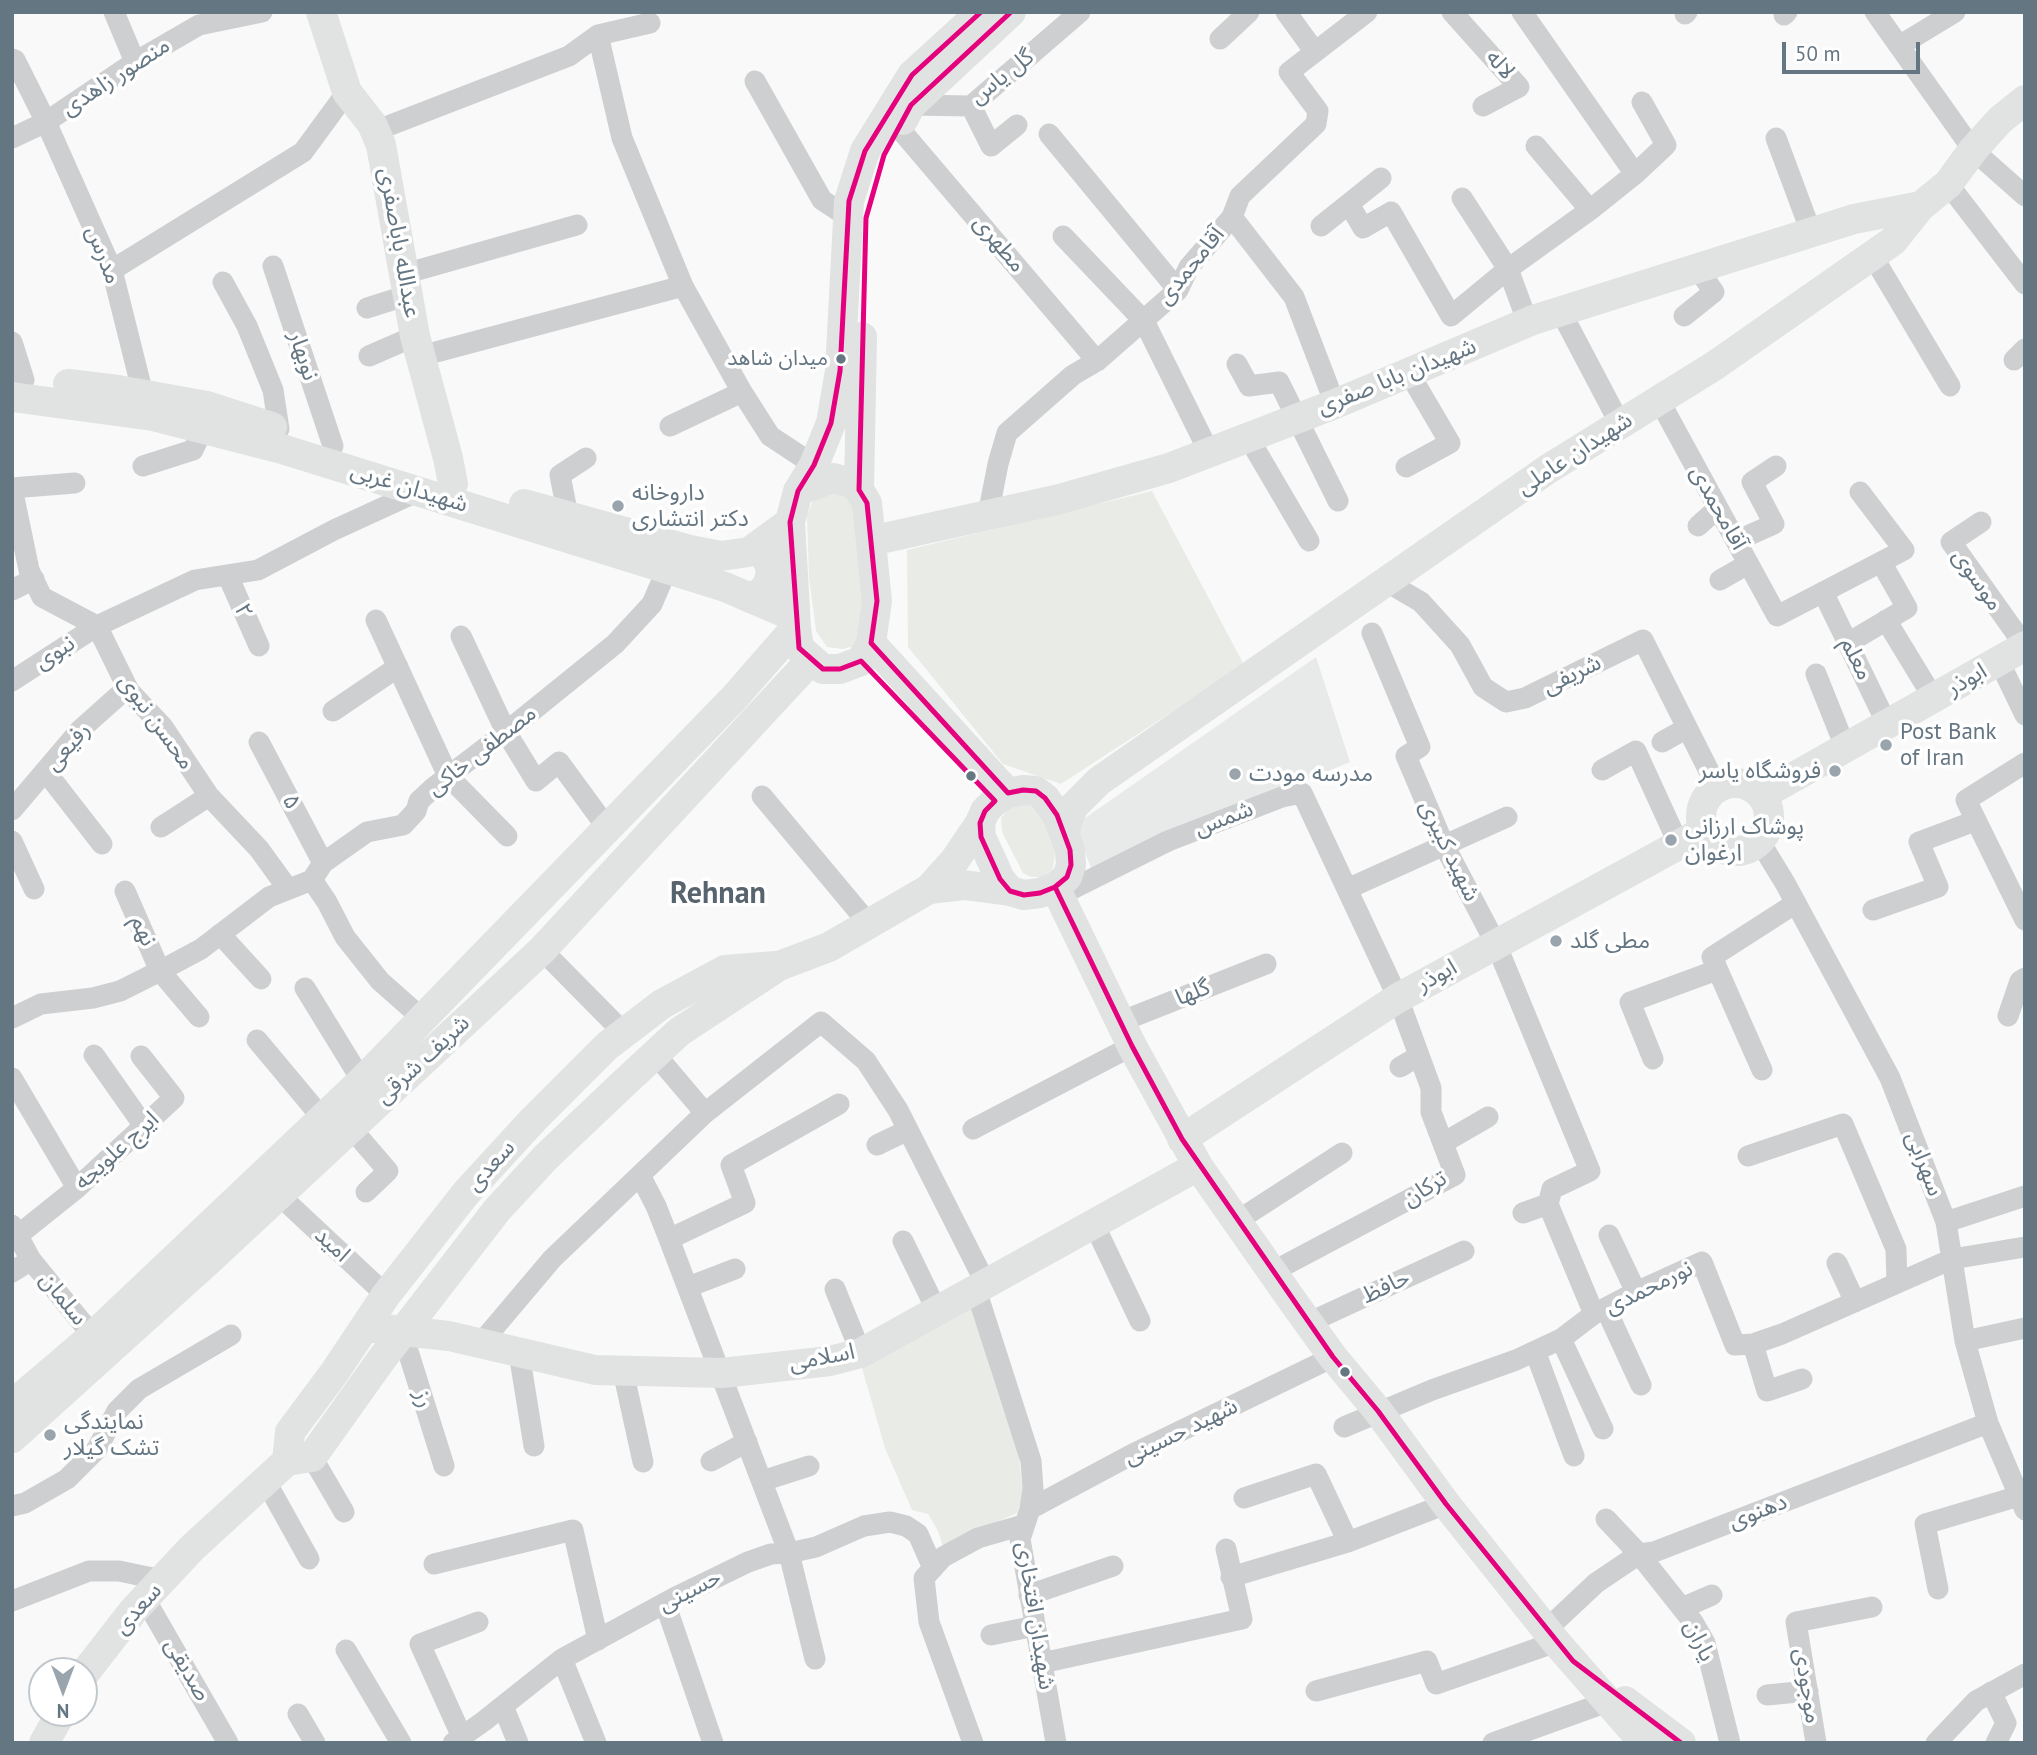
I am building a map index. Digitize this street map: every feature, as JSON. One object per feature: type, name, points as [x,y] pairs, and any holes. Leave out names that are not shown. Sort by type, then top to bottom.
[{"type":"main road","name":"عبدالله باباصفری","points":[[321,12],[347,92],[375,131],[381,145],[418,346],[453,484]]},
{"type":"main road","points":[[981,12],[912,75],[865,151],[849,201],[840,371],[846,421],[859,490],[867,503],[877,601],[866,652],[840,668],[823,668],[799,648],[789,522],[798,491],[846,421],[866,218],[884,155],[905,117],[1011,12]]},
{"type":"main road","name":"شهیدان عاملی","points":[[1065,836],[1067,821],[1074,806],[1099,781],[1548,469],[1714,366],[1893,241],[1921,206],[1948,184],[2000,120],[2025,100]]},
{"type":"main road","name":"شهیدان بابا صفری","points":[[871,541],[1060,499],[1169,468],[1335,404],[1528,323],[1854,219],[1921,206]]},
{"type":"main road","name":"شهیدان غربی","points":[[16,385],[143,394],[207,407],[453,484],[690,550],[721,556],[749,552],[789,522]]},
{"type":"main road","name":"شهیدان غربی","points":[[16,385],[282,449],[725,587],[795,622]]},
{"type":"main road","points":[[798,491],[833,478],[859,490]]},
{"type":"main road","points":[[750,598],[762,593],[769,582],[771,569],[766,557],[755,549]]},
{"type":"main road","name":"شریف شرقی","points":[[12,1438],[279,1195],[337,1123],[362,1081],[734,698],[795,622]]},
{"type":"main road","name":"ابوذر","points":[[1762,795],[2025,646]]},
{"type":"main road","points":[[866,652],[1005,802]]},
{"type":"main road","name":"شریف شرقی","points":[[12,1405],[541,950],[811,660]]},
{"type":"main road","name":"شهیدان عاملی","points":[[1005,802],[1099,781]]},
{"type":"main road","points":[[1729,783],[1741,783],[1753,787],[1762,795],[1769,806],[1768,831],[1760,842],[1749,849],[1736,852],[1723,849],[1712,842],[1691,838],[1701,819],[1702,807],[1708,796],[1717,788],[1729,783]]},
{"type":"main road","points":[[1045,798],[1056,815],[1070,850],[1071,865],[1067,877],[1057,891],[1024,895],[964,884],[929,889],[1005,802],[1045,798]]},
{"type":"main road","points":[[1005,802],[982,837],[993,866],[1010,891]]},
{"type":"main road","name":"ابوذر","points":[[1182,1139],[1398,998],[1691,838]]},
{"type":"main road","name":"سعدی","points":[[98,1657],[192,1548],[288,1466],[402,1332],[497,1210],[546,1157],[678,1032],[779,965],[829,947],[929,889]]},
{"type":"main road","points":[[1057,891],[1126,1034],[1182,1139],[1272,1272],[1333,1357],[1378,1411],[1446,1504],[1559,1644],[1644,1743]]},
{"type":"main road","name":"سعدی","points":[[288,1466],[290,1432],[334,1373],[386,1295],[466,1193],[542,1111],[607,1046],[662,1004],[725,970],[779,965]]},
{"type":"main road","points":[[624,1033],[655,1054]]},
{"type":"main road","name":"اسلامی","points":[[365,1327],[449,1336],[596,1370],[722,1373],[830,1361],[861,1353],[1199,1166]]},
{"type":"main road","points":[[1559,1644],[1681,1743]]},
{"type":"main road","points":[[44,1743],[53,1727]]},
{"type":"street","points":[[114,12],[135,62]]},
{"type":"street","name":"منصور زاهدی","points":[[12,138],[46,121],[135,62],[199,25],[262,12]]},
{"type":"street","name":"گل یاس","points":[[905,117],[971,106],[1080,12]]},
{"type":"street","points":[[1220,39],[1249,12]]},
{"type":"street","points":[[1286,12],[1315,52],[1367,12]]},
{"type":"street","name":"لاله","points":[[1452,12],[1519,87],[1483,106]]},
{"type":"street","points":[[1522,12],[1634,174]]},
{"type":"street","points":[[1875,12],[1973,150],[2025,196]]},
{"type":"street","points":[[1899,46],[1955,12]]},
{"type":"street","points":[[375,131],[569,56],[598,35],[650,23]]},
{"type":"street","points":[[598,35],[622,138],[683,286],[742,392],[770,436],[814,465]]},
{"type":"street","name":"آقامحمدی","points":[[988,514],[1007,433],[1073,375],[1097,361],[1178,290],[1189,267],[1232,217],[1240,196],[1316,124],[1318,111],[1289,72],[1315,52]]},
{"type":"street","name":"مدرس","points":[[12,59],[15,60],[46,121],[112,270],[143,394]]},
{"type":"street","points":[[755,80],[822,200],[848,217]]},
{"type":"street","points":[[112,270],[303,152],[347,92]]},
{"type":"street","points":[[1349,204],[1363,228],[1391,212],[1451,316],[1508,269],[1590,210],[1666,145],[1642,102]]},
{"type":"street","points":[[971,106],[991,146],[1017,125]]},
{"type":"street","name":"مطهری","points":[[905,117],[1097,361]]},
{"type":"street","points":[[1049,134],[1178,290]]},
{"type":"street","points":[[1776,138],[1811,232]]},
{"type":"street","points":[[1536,146],[1590,210]]},
{"type":"street","points":[[1321,226],[1381,178]]},
{"type":"street","points":[[1948,184],[2025,284]]},
{"type":"street","points":[[1462,198],[1508,269],[1528,323]]},
{"type":"street","points":[[1232,217],[1294,297],[1335,404]]},
{"type":"street","points":[[367,308],[406,284],[577,225]]},
{"type":"street","points":[[1063,236],[1143,321],[1209,452]]},
{"type":"street","points":[[1872,256],[1950,386]]},
{"type":"street","name":"نوبهار","points":[[273,266],[333,446]]},
{"type":"street","points":[[1684,316],[1714,292],[1697,268]]},
{"type":"street","points":[[223,282],[247,326],[273,390],[279,429]]},
{"type":"street","points":[[369,356],[683,286]]},
{"type":"street","points":[[1561,312],[1620,424]]},
{"type":"street","points":[[12,342],[16,385]]},
{"type":"street","points":[[1237,364],[1249,386],[1279,382],[1338,501]]},
{"type":"street","points":[[1406,467],[1450,443],[1409,373]]},
{"type":"street","points":[[670,426],[742,392]]},
{"type":"street","name":"آقامحمدی","points":[[1659,400],[1777,616],[1823,592]]},
{"type":"street","points":[[143,466],[193,450],[203,429]]},
{"type":"street","points":[[1248,437],[1309,541]]},
{"type":"street","points":[[568,516],[560,475],[586,458]]},
{"type":"street","points":[[1736,541],[1774,524],[1752,482],[1776,466]]},
{"type":"street","points":[[75,484],[12,488],[29,570],[42,597],[97,626],[195,580],[258,570],[334,530],[419,491]]},
{"type":"street","points":[[1823,592],[1904,550],[1860,492]]},
{"type":"street","points":[[1698,526],[1718,508]]},
{"type":"street","name":"موسوی","points":[[1981,522],[1951,542],[2025,646]]},
{"type":"street","points":[[1848,643],[1906,608],[1881,562]]},
{"type":"street","points":[[1720,580],[1748,564]]},
{"type":"street","name":"مصطفی خاکی","points":[[12,1017],[41,1004],[93,998],[120,991],[201,949],[269,897],[317,871],[367,832],[403,825],[416,811],[419,801],[448,776],[615,644],[652,604],[667,569]]},
{"type":"street","name":"۲","points":[[228,576],[259,646]]},
{"type":"street","points":[[12,590],[34,579]]},
{"type":"street","name":"شریفی","points":[[1387,582],[1421,602],[1460,645],[1483,687],[1506,702],[1525,698],[1643,640],[1717,788]]},
{"type":"street","name":"معلم","points":[[1823,592],[1888,726]]},
{"type":"street","points":[[376,620],[448,776],[507,836]]},
{"type":"street","points":[[1886,620],[1934,699]]},
{"type":"street","name":"نبوی","points":[[12,681],[97,626]]},
{"type":"street","name":"محسن نبوی","points":[[97,626],[127,688],[163,727],[209,796],[259,849],[288,889]]},
{"type":"street","name":"شهید کبیری","points":[[1372,633],[1420,747],[1406,756],[1444,845],[1496,944],[1590,1171],[1552,1189],[1548,1204]]},
{"type":"street","points":[[460,636],[506,732],[536,781],[559,762],[608,829]]},
{"type":"street","points":[[1999,661],[2025,715]]},
{"type":"street","points":[[333,711],[398,667]]},
{"type":"street","points":[[1816,674],[1846,749]]},
{"type":"street","name":"رفیعی","points":[[12,810],[80,730],[127,688]]},
{"type":"street","points":[[1662,742],[1687,728]]},
{"type":"street","name":"۵","points":[[259,742],[317,871],[327,902],[345,937],[380,981],[423,1019]]},
{"type":"street","points":[[1602,770],[1636,751],[1691,838]]},
{"type":"street","points":[[2025,763],[1966,800],[2025,920]]},
{"type":"street","points":[[46,772],[102,844]]},
{"type":"street","name":"شمس","points":[[1057,891],[1168,841],[1282,797],[1302,793],[1398,998]]},
{"type":"street","points":[[162,827],[209,796]]},
{"type":"street","points":[[762,796],[869,924]]},
{"type":"street","points":[[1347,888],[1507,817]]},
{"type":"street","points":[[1873,910],[1938,887],[1919,842],[1975,821]]},
{"type":"street","points":[[12,841],[34,888]]},
{"type":"street","name":"سهرابی","points":[[1760,842],[1796,903],[1890,1078],[1946,1222],[1965,1341],[1988,1423],[2015,1462],[2022,1503]]},
{"type":"street","name":"نهم","points":[[125,891],[160,971],[200,1017]]},
{"type":"street","points":[[1762,1070],[1712,957],[1796,903]]},
{"type":"street","points":[[220,934],[261,979]]},
{"type":"street","points":[[541,950],[624,1033]]},
{"type":"street","name":"گلها","points":[[973,1129],[1126,1034],[1266,964]]},
{"type":"street","points":[[1653,1059],[1630,1002],[1717,970]]},
{"type":"street","points":[[2008,1016],[2020,981],[2025,978]]},
{"type":"street","points":[[305,988],[362,1081]]},
{"type":"street","name":"ترکان","points":[[1272,1272],[1455,1175],[1431,1112],[1431,1087],[1398,998]]},
{"type":"street","name":"شهیدان افتخاری","points":[[705,1113],[821,1022],[866,1061],[908,1130],[981,1287],[1031,1461],[1033,1489],[1020,1539],[1056,1743]]},
{"type":"street","points":[[257,1040],[337,1123],[388,1171],[366,1192]]},
{"type":"street","points":[[481,1343],[552,1259],[641,1177],[705,1113],[655,1054]]},
{"type":"street","points":[[94,1055],[144,1126]]},
{"type":"street","name":"ایرج علویجه","points":[[15,1230],[77,1188],[174,1098],[141,1056]]},
{"type":"street","points":[[1400,1068],[1419,1056]]},
{"type":"street","points":[[12,1078],[77,1188]]},
{"type":"street","points":[[669,1239],[745,1203],[731,1166],[839,1104]]},
{"type":"street","points":[[1443,1143],[1488,1117]]},
{"type":"street","points":[[1748,1156],[1843,1124],[1896,1249],[1897,1283]]},
{"type":"street","points":[[877,1145],[908,1130]]},
{"type":"street","points":[[1237,1221],[1342,1153]]},
{"type":"street","points":[[641,1177],[688,1286],[789,1553],[815,1659]]},
{"type":"street","name":"امید","points":[[279,1195],[386,1295]]},
{"type":"street","points":[[1946,1222],[2025,1196]]},
{"type":"street","points":[[1523,1213],[1548,1204],[1600,1311],[1641,1385]]},
{"type":"street","points":[[1094,1224],[1140,1321]]},
{"type":"street","name":"سلمان","points":[[15,1230],[32,1260],[93,1336]]},
{"type":"street","points":[[1609,1235],[1636,1292]]},
{"type":"street","points":[[903,1241],[937,1311]]},
{"type":"street","points":[[1802,1379],[1767,1391],[1753,1344],[1782,1334],[1952,1259],[2025,1247]]},
{"type":"street","name":"حافظ","points":[[1308,1322],[1464,1251]]},
{"type":"street","points":[[12,1272],[32,1260]]},
{"type":"street","name":"نورمحمدی","points":[[1344,1427],[1378,1411],[1535,1351],[1561,1339],[1600,1311],[1702,1262],[1735,1345],[1753,1344]]},
{"type":"street","points":[[1837,1263],[1855,1302]]},
{"type":"street","points":[[688,1286],[735,1269]]},
{"type":"street","points":[[835,1289],[861,1353]]},
{"type":"street","points":[[1965,1341],[2025,1328]]},
{"type":"street","name":"رز","points":[[402,1332],[444,1466]]},
{"type":"street","points":[[12,1506],[25,1503],[67,1479],[97,1450],[117,1411],[139,1389],[231,1335]]},
{"type":"street","points":[[1561,1339],[1602,1429]]},
{"type":"street","points":[[1535,1351],[1574,1456]]},
{"type":"street","points":[[519,1353],[534,1446]]},
{"type":"street","name":"شهید حسینی","points":[[1026,1517],[1131,1455],[1333,1357]]},
{"type":"street","points":[[623,1371],[643,1462]]},
{"type":"street","name":"دهنوی","points":[[1559,1644],[1596,1583],[1639,1554],[1654,1552],[1988,1423]]},
{"type":"street","points":[[711,1461],[747,1442]]},
{"type":"street","points":[[288,1466],[344,1512]]},
{"type":"street","points":[[288,1466],[309,1559]]},
{"type":"street","points":[[762,1482],[809,1466]]},
{"type":"street","points":[[1244,1498],[1316,1474],[1348,1542]]},
{"type":"street","points":[[1938,1589],[1925,1524],[2022,1503]]},
{"type":"street","points":[[1231,1577],[1348,1542],[1446,1504]]},
{"type":"street","points":[[972,1743],[929,1622],[925,1578],[943,1557],[1026,1517]]},
{"type":"street","name":"یاران","points":[[1606,1519],[1639,1554],[1682,1608],[1705,1643],[1730,1743]]},
{"type":"street","name":"حسینی","points":[[458,1740],[562,1659],[748,1562],[771,1554],[816,1547],[864,1526],[890,1522],[906,1526],[918,1534],[933,1568]]},
{"type":"street","points":[[434,1564],[573,1530],[598,1640]]},
{"type":"street","points":[[1042,1663],[1242,1619],[1226,1549]]},
{"type":"street","points":[[1029,1595],[1113,1566]]},
{"type":"street","points":[[12,1601],[89,1572],[119,1570],[154,1590]]},
{"type":"street","name":"صدیقی","points":[[154,1590],[228,1743]]},
{"type":"street","points":[[1682,1608],[1712,1595]]},
{"type":"street","points":[[665,1603],[713,1743]]},
{"type":"street","name":"موجودی","points":[[1816,1743],[1796,1622],[1872,1608]]},
{"type":"street","points":[[458,1740],[420,1644],[478,1622]]},
{"type":"street","points":[[991,1635],[1035,1626]]},
{"type":"street","points":[[1316,1691],[1427,1661],[1436,1684],[1559,1644]]},
{"type":"street","points":[[346,1650],[401,1743]]},
{"type":"street","points":[[562,1659],[596,1743]]},
{"type":"street","points":[[1936,1743],[1976,1700],[2025,1674]]},
{"type":"street","points":[[1767,1695],[1808,1691]]},
{"type":"street","points":[[1991,1692],[2006,1723],[1996,1743]]},
{"type":"street","points":[[1493,1743],[1608,1702]]},
{"type":"street","points":[[503,1706],[518,1743]]},
{"type":"street","points":[[298,1714],[315,1743]]},
{"type":"shaded area","points":[[834,488],[858,503],[867,610],[857,645],[843,649],[827,647],[816,631],[809,577],[807,515],[814,498]]},
{"type":"shaded area","points":[[1152,491],[1244,665],[1061,784],[1003,764],[908,647],[907,550]]},
{"type":"shaded area","name":"مدرسه مودت","points":[[1316,657],[1350,762],[1091,868],[1075,825]]},
{"type":"shaded area","points":[[1020,801],[1033,804],[1042,814],[1055,854],[1053,868],[1044,877],[1031,877],[1023,873],[1002,832],[1001,818]]},
{"type":"shaded area","points":[[973,1307],[1019,1456],[1023,1497],[1017,1513],[943,1546],[928,1514],[912,1510],[885,1448],[862,1368]]},
{"type":"transit line","points":[[981,12],[912,75],[865,151],[849,201],[840,371],[831,423],[814,465],[798,491],[790,522],[799,648],[823,669],[840,669],[861,661],[995,801],[985,811],[980,823],[981,837],[1000,879],[1010,891],[1024,895],[1055,887],[1067,877],[1071,865],[1070,850],[1057,815],[1045,798],[1036,791],[1008,793],[871,643],[877,601],[867,503],[859,490],[866,218],[884,155],[911,105],[1011,12]]},
{"type":"transit line","points":[[1055,887],[1132,1046],[1182,1139],[1333,1357],[1378,1411],[1446,1504],[1573,1661],[1681,1743]]},
{"type":"place","name":"میدان شاهد","points":[[841,359]]},
{"type":"place","name":"داروخانه دکتر انتشاری","points":[[618,506]]},
{"type":"place","name":"Post Bank of Iran","points":[[1886,745]]},
{"type":"place","name":"فروشگاه یاسر","points":[[1835,771]]},
{"type":"place","name":"مدرسه مودت","points":[[1235,774]]},
{"type":"place","name":"پوشاک ارزانی ارغوان","points":[[1671,840]]},
{"type":"place","name":"مطی گلد","points":[[1556,941]]},
{"type":"place","name":"نمایندگی تشک گیلار","points":[[50,1435]]},
{"type":"district","name":"Rehnan","points":[[718,894]]}]
